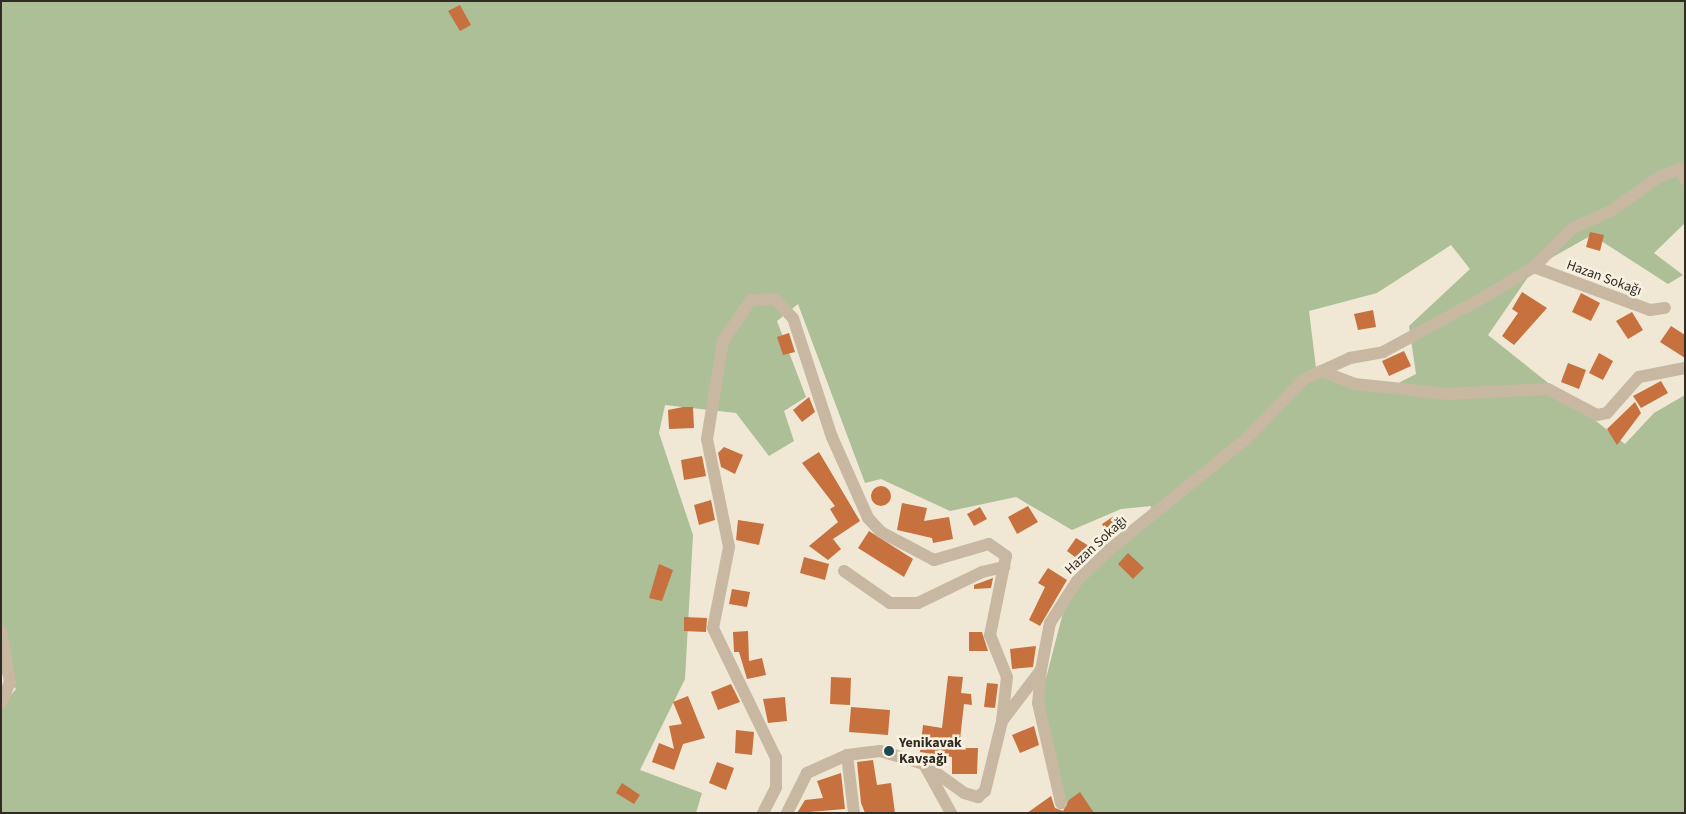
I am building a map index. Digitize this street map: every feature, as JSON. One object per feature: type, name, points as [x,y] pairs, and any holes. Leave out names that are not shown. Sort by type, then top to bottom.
[{"type":"street","name":"Hazan Sokağı","points":[[924,764],[978,797],[985,790],[1002,721],[1041,670],[1050,624],[1077,581],[1109,550],[1245,440],[1304,379],[1350,358],[1382,352],[1534,267],[1573,228],[1611,211],[1659,177],[1679,169],[1685,178]]},
{"type":"street","name":"Hazan Sokağı","points":[[1534,267],[1650,310],[1665,308]]},
{"type":"street","points":[[763,813],[776,788],[776,758],[713,628],[729,547],[708,439],[723,341],[751,300],[775,299],[793,318],[832,437],[868,518],[881,532],[934,560],[989,544],[1006,556],[990,635],[1007,676],[1002,721]]},
{"type":"street","points":[[1322,371],[1355,384],[1448,394],[1548,389],[1597,415],[1607,413],[1638,377],[1685,368]]},
{"type":"street","points":[[844,571],[890,603],[918,603],[982,572],[1004,567]]},
{"type":"street","points":[[1,631],[10,682],[1,703]]},
{"type":"street","points":[[1041,670],[1038,703],[1061,803]]},
{"type":"street","points":[[787,813],[807,773],[847,754],[880,751],[924,764],[951,813]]},
{"type":"street","points":[[847,754],[854,813]]},
{"type":"green space","points":[[1,1],[1685,1],[1685,223],[1654,253],[1683,275],[1668,284],[1592,235],[1535,267],[1488,335],[1625,444],[1654,413],[1685,395],[1685,813],[1074,813],[1051,779],[1043,690],[1066,601],[1116,546],[1149,523],[1151,506],[1121,509],[1072,530],[1016,497],[950,511],[881,479],[865,483],[798,304],[777,321],[806,397],[784,411],[794,441],[769,456],[736,413],[665,405],[659,433],[693,535],[685,679],[640,770],[702,793],[696,813],[1,813],[1,706],[16,689],[1,673]],"holes":[[[1451,245],[1470,269],[1409,326],[1416,374],[1385,390],[1317,376],[1309,311],[1377,293]]]},
{"type":"building","points":[[460,5],[471,25],[460,31],[448,11]]},
{"type":"building","points":[[1590,232],[1604,235],[1600,251],[1586,247]]},
{"type":"building","points":[[1522,292],[1547,308],[1514,345],[1502,336],[1518,313],[1512,309]]},
{"type":"building","points":[[1581,293],[1600,303],[1591,321],[1572,312]]},
{"type":"building","points":[[1373,310],[1376,327],[1358,330],[1354,314]]},
{"type":"building","points":[[1632,312],[1643,330],[1628,339],[1616,321]]},
{"type":"building","points":[[1671,326],[1685,335],[1685,358],[1660,342]]},
{"type":"building","points":[[789,333],[795,352],[783,355],[777,337]]},
{"type":"building","points":[[1404,351],[1411,366],[1389,376],[1382,361]]},
{"type":"building","points":[[1599,353],[1613,361],[1603,380],[1589,373]]},
{"type":"building","points":[[1568,363],[1586,370],[1579,389],[1561,382]]},
{"type":"building","points":[[1661,381],[1668,393],[1641,408],[1633,396]]},
{"type":"building","points":[[809,397],[815,412],[802,422],[793,410]]},
{"type":"building","points":[[1635,402],[1641,413],[1617,445],[1607,429]]},
{"type":"building","points":[[693,407],[694,428],[669,429],[668,410]]},
{"type":"building","points":[[724,447],[743,455],[735,474],[721,467],[718,453]]},
{"type":"building","points":[[819,452],[860,521],[833,539],[841,549],[828,560],[809,546],[838,522],[830,509],[835,506],[802,463]]},
{"type":"building","points":[[702,456],[706,476],[684,480],[681,460]]},
{"type":"building","points":[[877,486],[885,486],[891,492],[891,500],[885,506],[877,506],[871,500],[871,492]]},
{"type":"building","points":[[711,500],[715,520],[699,525],[694,505]]},
{"type":"building","points":[[902,503],[927,508],[924,521],[949,517],[953,539],[933,543],[932,538],[897,530]]},
{"type":"building","points":[[1028,506],[1038,522],[1017,534],[1008,517]]},
{"type":"building","points":[[980,507],[987,519],[974,526],[967,514]]},
{"type":"building","points":[[1114,516],[1121,527],[1109,535],[1102,524]]},
{"type":"building","points":[[738,520],[764,524],[759,545],[736,540]]},
{"type":"building","points":[[869,531],[913,559],[904,577],[858,548]]},
{"type":"building","points":[[1076,538],[1089,546],[1079,560],[1067,551]]},
{"type":"building","points":[[1128,553],[1144,568],[1133,579],[1118,564]]},
{"type":"building","points":[[804,557],[829,564],[825,580],[800,573]]},
{"type":"building","points":[[659,564],[673,570],[662,601],[649,598]]},
{"type":"building","points":[[1048,568],[1067,580],[1040,626],[1029,620],[1045,587],[1038,583]]},
{"type":"building","points":[[993,578],[991,588],[974,589],[974,585]]},
{"type":"building","points":[[732,589],[750,592],[747,607],[729,604]]},
{"type":"building","points":[[684,617],[707,618],[706,632],[684,631]]},
{"type":"building","points":[[748,631],[749,661],[762,658],[766,675],[747,679],[739,652],[734,652],[733,632]]},
{"type":"building","points":[[969,632],[982,632],[988,651],[969,651]]},
{"type":"building","points":[[1036,646],[1033,667],[1012,669],[1010,649]]},
{"type":"building","points":[[948,676],[963,677],[961,693],[971,694],[972,705],[964,704],[959,748],[978,748],[977,774],[952,774],[952,757],[920,752],[923,725],[942,728]]},
{"type":"building","points":[[831,677],[851,678],[850,705],[830,704]]},
{"type":"building","points":[[987,683],[998,684],[995,708],[984,707]]},
{"type":"building","points":[[731,684],[740,702],[718,710],[711,692]]},
{"type":"building","points":[[688,696],[705,738],[683,744],[674,770],[652,762],[659,743],[674,749],[669,726],[682,724],[673,702]]},
{"type":"building","points":[[785,697],[787,721],[768,723],[763,699]]},
{"type":"building","points":[[851,707],[890,710],[888,735],[849,732]]},
{"type":"building","points":[[1034,726],[1039,745],[1020,753],[1012,735]]},
{"type":"building","points":[[736,730],[754,732],[752,755],[735,753]]},
{"type":"building","points":[[873,760],[877,785],[891,783],[895,813],[865,813],[861,803],[857,762]]},
{"type":"building","points":[[717,762],[734,768],[726,790],[709,783]]},
{"type":"building","points":[[841,773],[845,809],[797,813],[805,800],[823,798],[817,781]]},
{"type":"building","points":[[622,783],[640,795],[634,804],[616,793]]},
{"type":"building","points":[[1080,792],[1094,813],[1027,813],[1051,796],[1055,808],[1063,811],[1069,800]]},
{"type":"place","name":"Yenikavak Kavşağı","points":[[889,751]]}]
